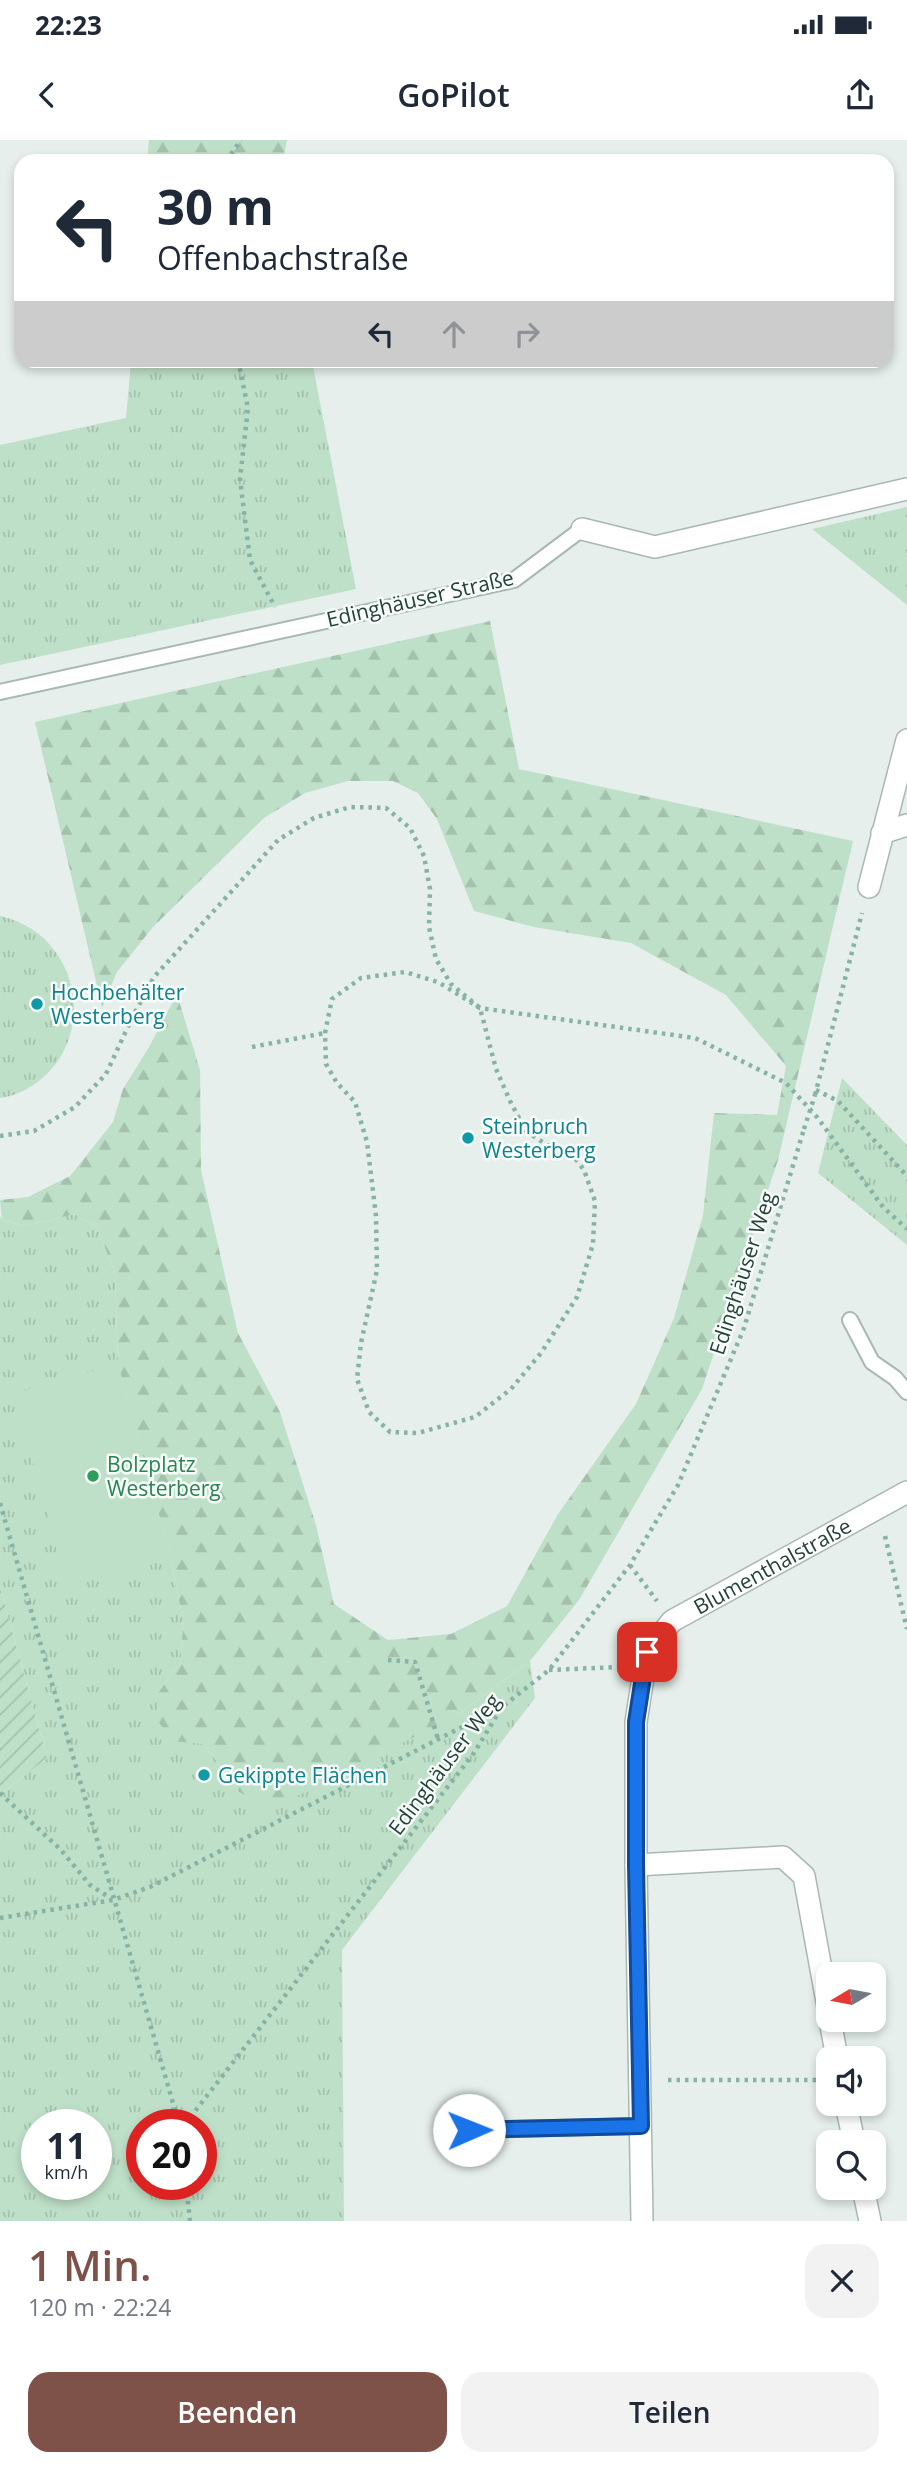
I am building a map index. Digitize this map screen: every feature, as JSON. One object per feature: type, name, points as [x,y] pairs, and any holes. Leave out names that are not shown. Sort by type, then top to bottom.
[{"type":"street","name":"Edinghäuser Straße","points":[[582,529],[656,547],[907,489]]},
{"type":"street","points":[[869,887],[907,740]]},
{"type":"street","points":[[883,833],[907,825]]},
{"type":"street","name":"Blumenthalstraße","points":[[645,1658],[671,1620],[907,1492]]},
{"type":"street","points":[[642,2221],[636,1722],[645,1658]]},
{"type":"street","points":[[636,1865],[783,1857],[804,1876],[820,1962]]},
{"type":"street","points":[[866,2200],[870,2221]]},
{"type":"lane","name":"Edinghäuser Straße","points":[[0,692],[514,580],[582,529]]},
{"type":"lane","points":[[850,1320],[872,1362],[895,1378],[907,1392]]},
{"type":"lane","points":[[469,2130],[641,2126]]},
{"type":"path","points":[[240,368],[248,408],[240,480],[250,560],[286,629]]},
{"type":"path","points":[[0,1136],[34,1131],[75,1107],[106,1074],[154,977],[278,840],[314,818],[350,807],[386,808],[410,828],[424,856],[430,889],[429,927],[436,959],[451,984],[480,1008],[496,1069],[511,1103],[526,1131],[547,1145],[569,1150],[584,1170],[595,1201],[593,1244],[577,1297],[541,1353],[511,1389],[475,1416],[418,1433],[390,1432],[369,1412],[356,1379],[377,1270],[376,1216],[367,1142],[355,1102],[326,1064],[325,1033],[332,999],[361,978],[405,972],[438,982],[480,1008],[695,1038],[786,1083],[817,1117],[883,1207],[907,1228]]},
{"type":"path","name":"Edinghäuser Weg","points":[[197,2109],[474,1753],[502,1707],[549,1670],[630,1565],[678,1485],[744,1328],[815,1092],[869,887]]},
{"type":"path","points":[[253,1047],[325,1033]]},
{"type":"path","points":[[815,1092],[838,1101],[907,1176]]},
{"type":"path","points":[[0,1503],[175,2109]]},
{"type":"path","points":[[878,1508],[907,1629]]},
{"type":"path","points":[[630,1565],[671,1620]]},
{"type":"path","points":[[549,1670],[645,1658]]},
{"type":"path","points":[[388,1660],[415,1662],[438,1739]]},
{"type":"path","points":[[0,1918],[113,1900],[150,1886],[502,1707]]},
{"type":"path","points":[[0,1793],[61,1850],[90,1885],[113,1900]]},
{"type":"path","points":[[641,2080],[816,2080]]},
{"type":"path","points":[[188,2200],[190,2221]]},
{"type":"green space","points":[[149,140],[287,140],[284,154],[148,154]]},
{"type":"green space","points":[[130,368],[313,368],[356,589],[0,665],[0,445],[126,418]]},
{"type":"green space","points":[[907,507],[907,605],[812,529]]},
{"type":"green space","points":[[490,621],[519,769],[853,841],[778,1160],[702,1389],[579,1600],[530,1661],[456,1716],[271,1809],[239,1792],[204,1744],[173,1741],[157,1720],[158,1693],[181,1661],[183,1620],[171,1559],[118,1364],[115,1274],[97,1227],[75,1214],[25,1226],[2,1220],[0,1200],[28,1197],[70,1176],[113,1122],[123,1089],[177,994],[200,1070],[201,1170],[238,1333],[280,1412],[316,1525],[334,1604],[388,1640],[451,1634],[507,1606],[558,1514],[636,1404],[674,1318],[703,1215],[714,1113],[777,1115],[786,1066],[726,995],[631,943],[534,927],[474,911],[437,819],[418,793],[393,781],[348,781],[305,793],[264,818],[153,927],[117,972],[102,1007],[35,722]]},
{"type":"green space","name":"Hochbehälter Westerberg","points":[[0,916],[29,927],[51,946],[66,970],[73,997],[72,1025],[64,1051],[47,1074],[21,1092],[0,1098]]},
{"type":"green space","points":[[842,1078],[907,1145],[907,1245],[818,1173]]},
{"type":"green space","points":[[75,1214],[97,1227],[115,1274],[118,1364],[171,1559],[183,1620],[181,1661],[158,1693],[204,1744],[239,1792],[456,1716],[530,1661],[535,1698],[342,1950],[344,2221],[0,2221],[0,1795],[47,1758],[0,1587],[0,1216],[2,1220],[25,1226]]},
{"type":"green space","name":"Bolzplatz Westerberg","points":[[118,1364],[171,1559],[67,1587],[14,1393]]},
{"type":"green space","points":[[0,1587],[47,1758],[0,1795]]},
{"type":"place","name":"Hochbehälter Westerberg","points":[[37,1004]]},
{"type":"place","name":"Steinbruch Westerberg","points":[[468,1138]]},
{"type":"place","name":"Bolzplatz Westerberg","points":[[93,1476]]},
{"type":"place","name":"Gekippte Flächen","points":[[204,1775]]},
{"type":"route","points":[[469,2130],[641,2126],[636,1722],[647,1652]]}]
